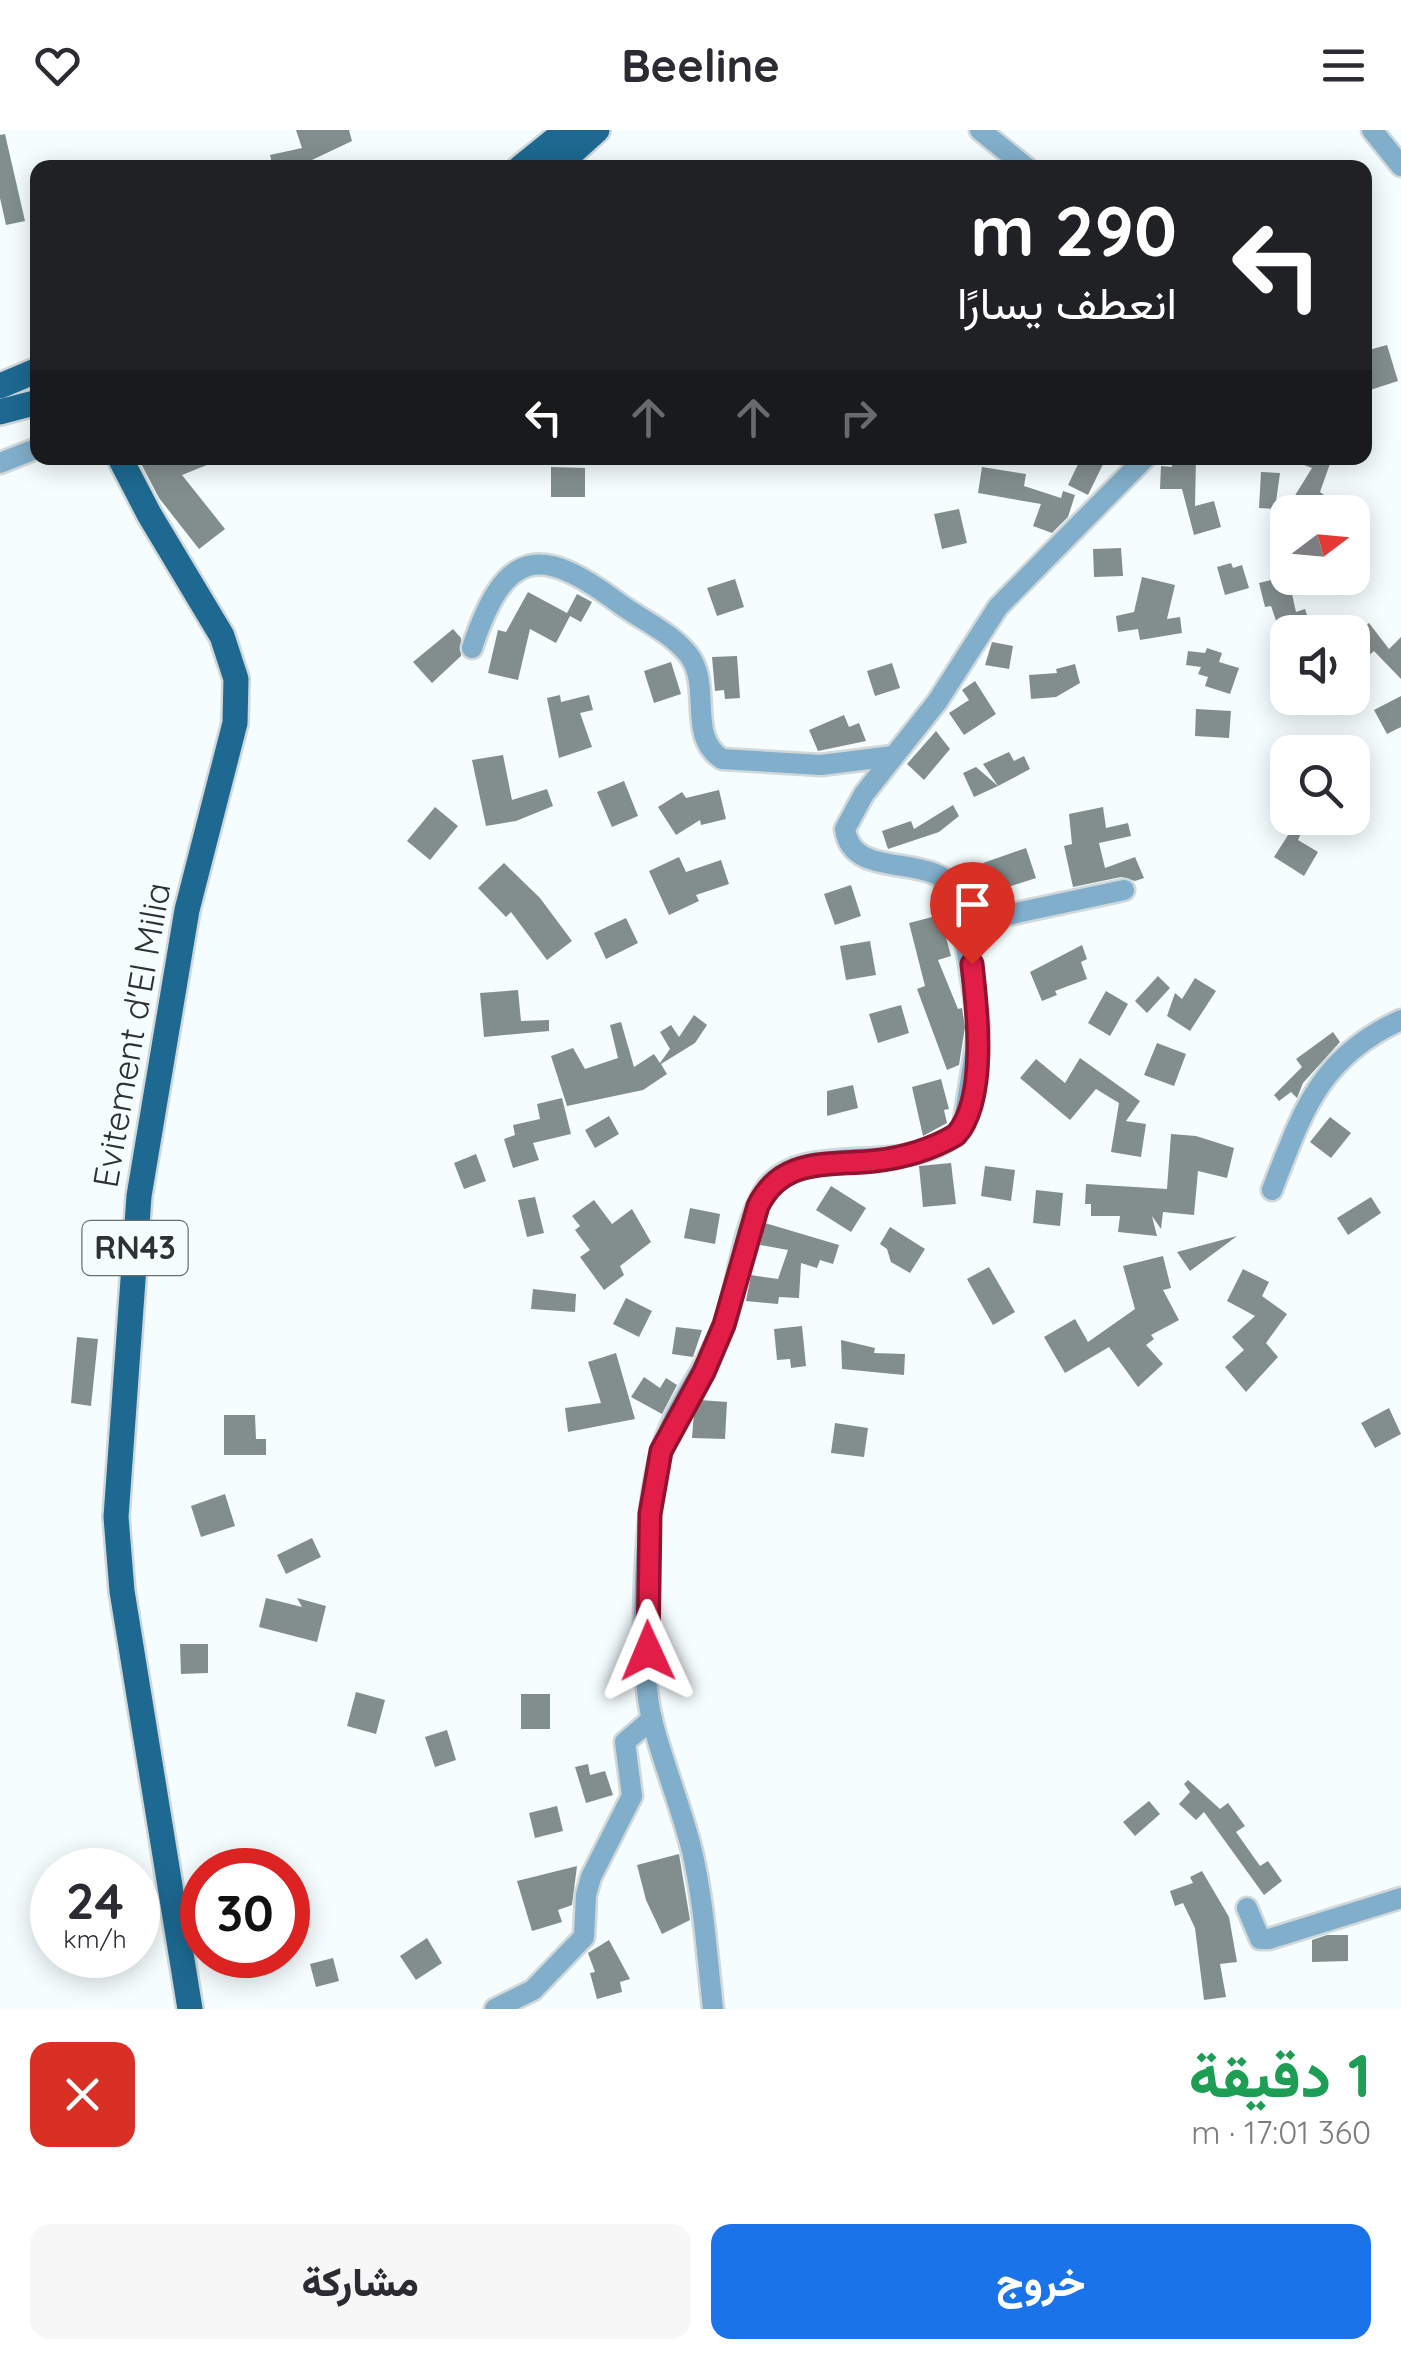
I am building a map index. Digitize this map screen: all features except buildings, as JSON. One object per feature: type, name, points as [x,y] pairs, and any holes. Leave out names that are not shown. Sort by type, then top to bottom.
[{"type":"main road","points":[[530,160],[567,130]]},
{"type":"main road","points":[[563,160],[596,130]]},
{"type":"main road","points":[[0,386],[30,373]]},
{"type":"main road","points":[[0,413],[30,404]]},
{"type":"main road","points":[[0,413],[30,412]]},
{"type":"main road","name":"Evitement d'El Milia","points":[[109,465],[148,514]]},
{"type":"main road","name":"Evitement d'El Milia","points":[[124,465],[148,514],[222,636],[233,668],[237,701],[184,926],[139,1196],[116,1517],[122,1592],[190,2009]]},
{"type":"street","points":[[980,130],[1017,160]]},
{"type":"street","points":[[1372,130],[1401,166]]},
{"type":"street","points":[[0,463],[30,451]]},
{"type":"street","points":[[713,2009],[692,1854],[647,1692],[650,1514],[668,1432],[704,1372],[724,1325],[767,1188],[791,1170],[911,1153],[944,1142],[963,1127],[979,1027],[965,924],[954,887],[921,868],[869,859],[848,843],[847,821],[950,683],[998,607],[1138,465]]},
{"type":"street","points":[[472,648],[493,595],[509,574],[534,565],[559,566],[593,581],[688,654],[702,686],[702,727],[710,748],[722,760],[821,765],[893,756]]},
{"type":"street","points":[[965,924],[1124,890]]},
{"type":"street","points":[[1272,1190],[1314,1089],[1357,1044],[1401,1020]]},
{"type":"street","points":[[495,2009],[533,1990],[584,1937],[586,1895],[592,1877],[632,1796],[625,1742],[652,1719]]},
{"type":"street","points":[[1248,1908],[1260,1939],[1269,1939],[1401,1898]]},
{"type":"route","points":[[648,1651],[650,1514],[661,1451],[704,1372],[724,1325],[758,1206],[767,1188],[791,1170],[826,1162],[870,1162],[930,1148],[956,1135],[967,1116],[978,1048],[979,1014],[972,964]]}]
